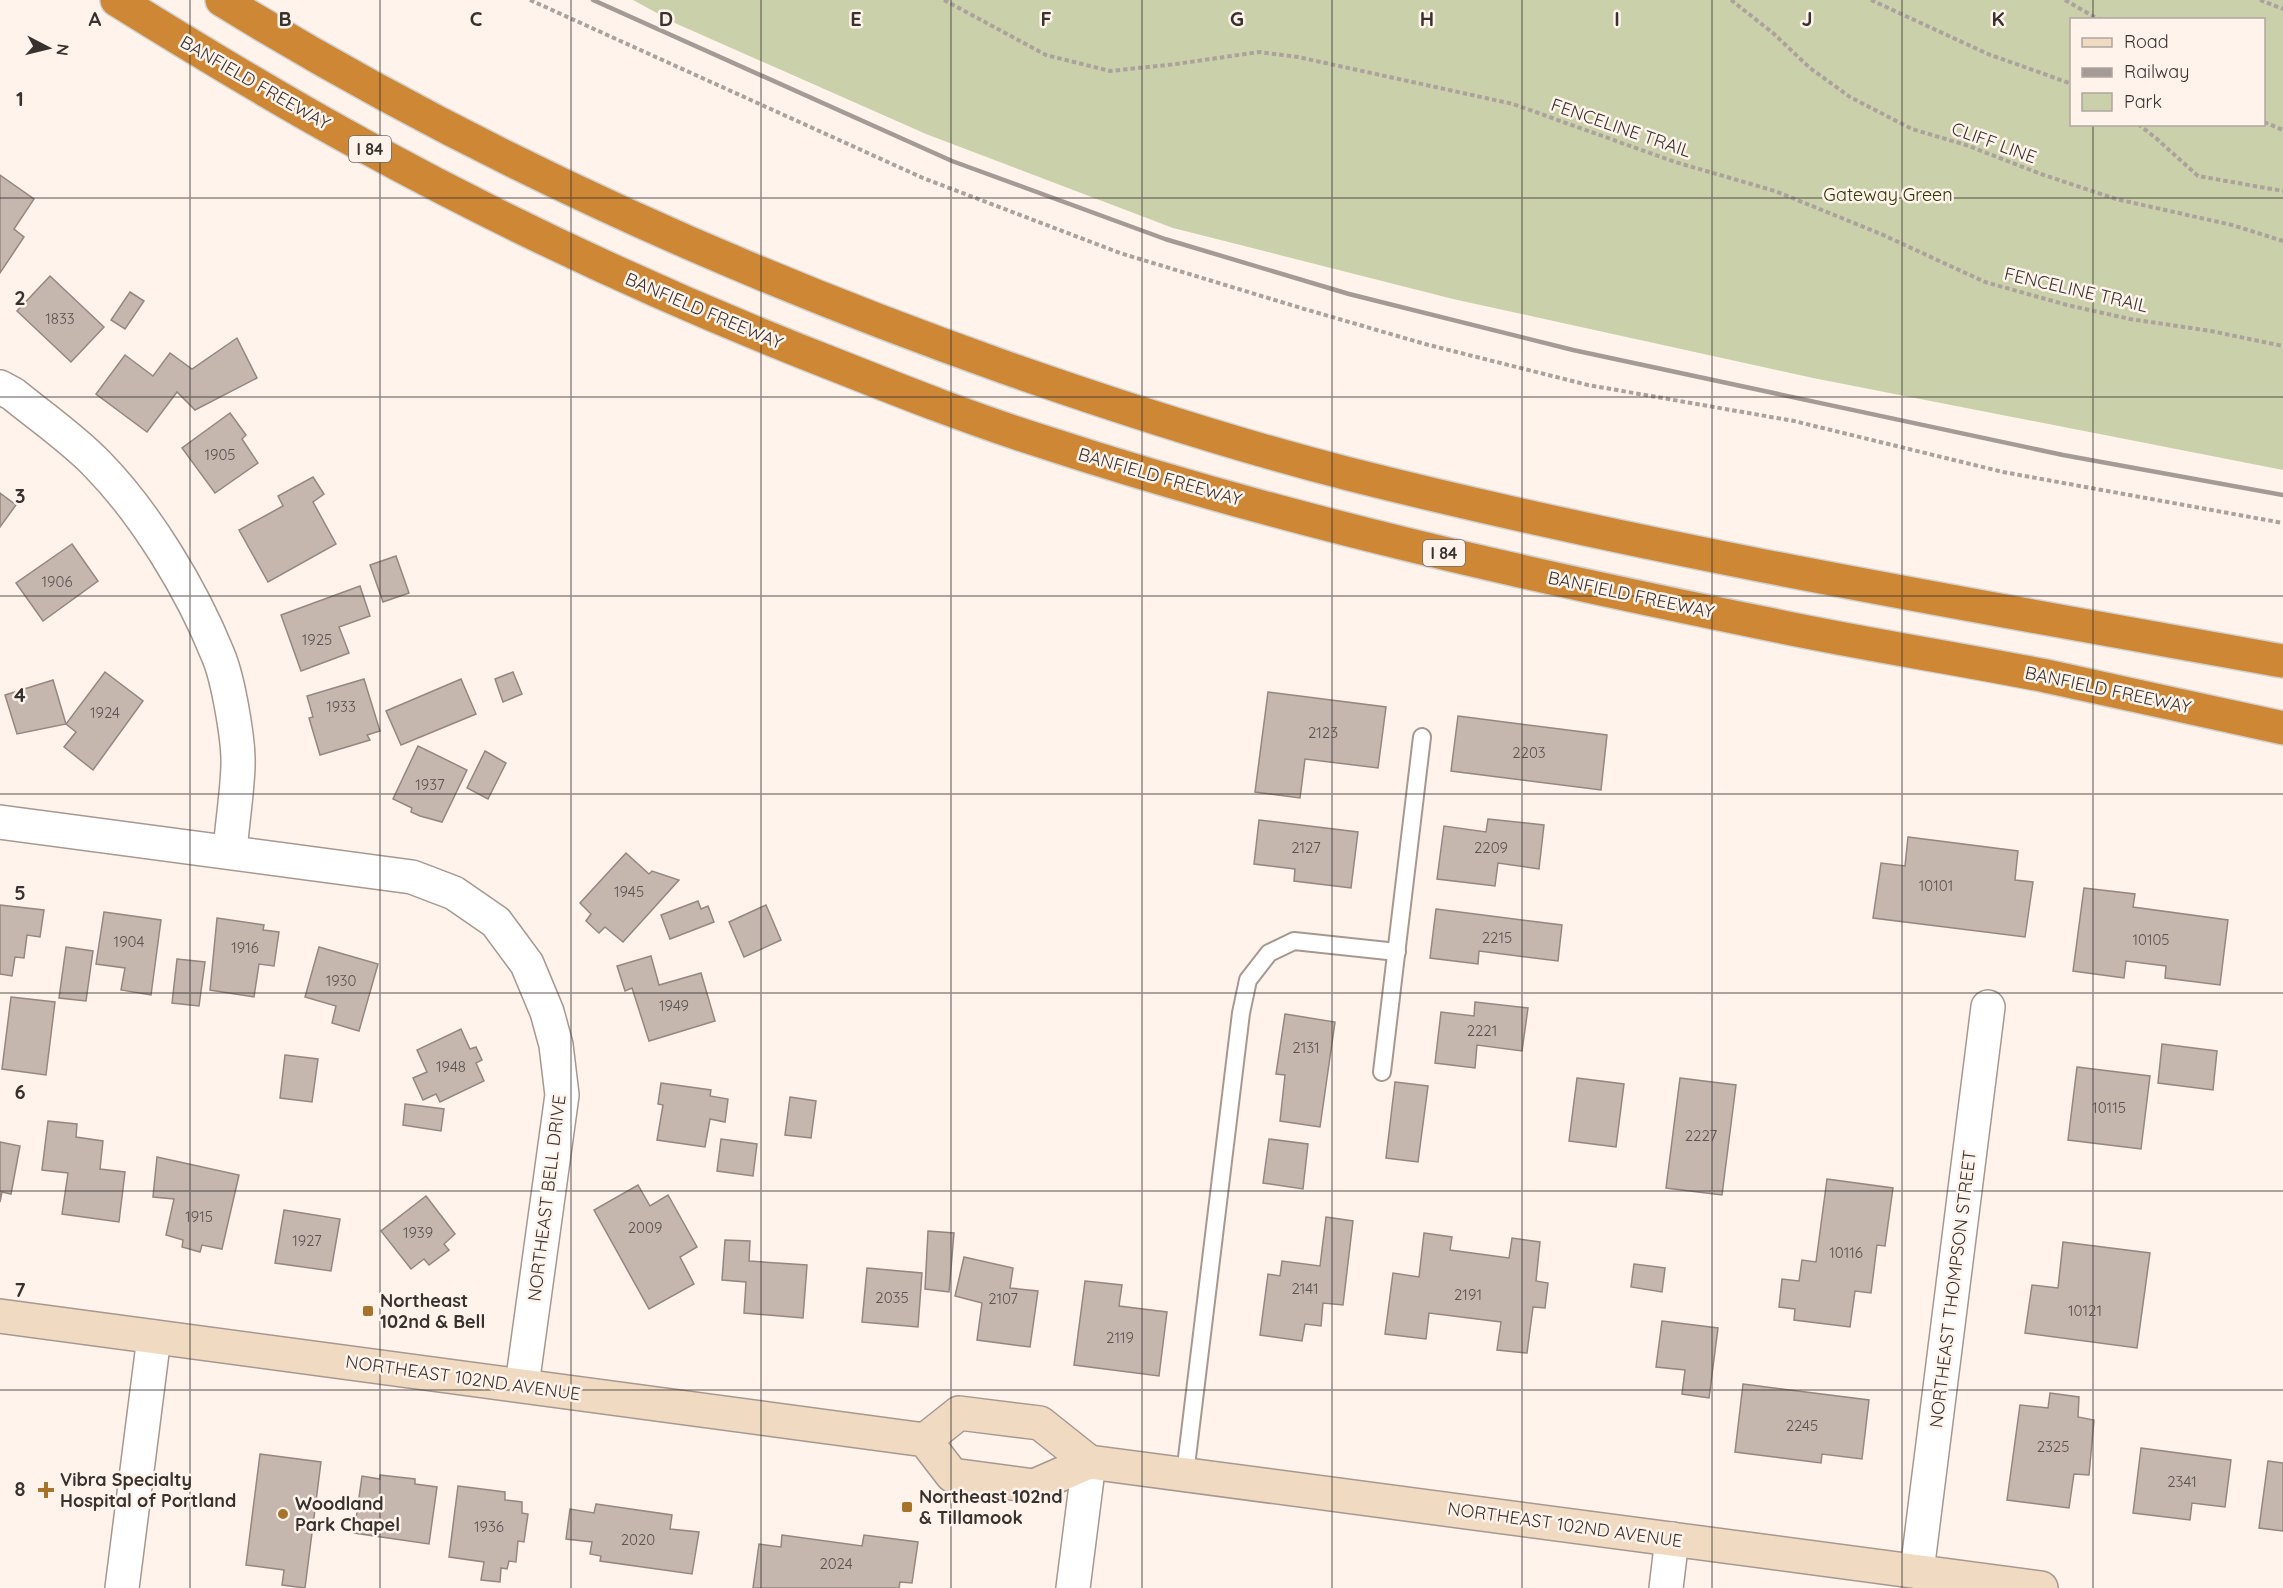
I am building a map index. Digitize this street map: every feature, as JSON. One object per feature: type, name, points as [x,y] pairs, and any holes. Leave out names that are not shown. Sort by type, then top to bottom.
[{"type":"highway","name":"BANFIELD FREEWAY","points":[[117,0],[240,76],[366,147],[496,215],[632,281],[775,342],[1041,442],[1213,494],[1485,563],[1778,626],[2042,675],[2283,728]]},
{"type":"highway","points":[[222,0],[392,99],[656,228],[928,340],[1198,432],[1347,474],[1639,540],[1787,570],[2283,661]]},
{"type":"main road","name":"NORTHEAST 102ND AVENUE","points":[[0,1316],[925,1440]]},
{"type":"main road","points":[[959,1413],[1040,1423],[1089,1462],[1034,1486],[952,1475],[925,1440],[959,1413]]},
{"type":"main road","name":"NORTHEAST 102ND AVENUE","points":[[1089,1462],[2041,1588]]},
{"type":"street","points":[[0,387],[13,394],[96,463],[128,500],[159,544],[195,605],[219,657],[233,719],[238,765],[230,852]]},
{"type":"street","name":"NORTHEAST BELL DRIVE","points":[[0,822],[412,877],[454,893],[496,922],[527,964],[547,1012],[553,1034],[562,1095],[522,1385]]},
{"type":"street","name":"NORTHEAST THOMPSON STREET","points":[[1917,1571],[1988,1007]]},
{"type":"street","points":[[122,1588],[154,1337]]},
{"type":"street","points":[[1073,1588],[1089,1462]]},
{"type":"street","points":[[1666,1588],[1672,1539]]},
{"type":"lane","points":[[1382,1072],[1422,737]]},
{"type":"lane","points":[[1185,1474],[1241,1013],[1248,980],[1269,953],[1294,941],[1397,952]]},
{"type":"path","points":[[530,0],[923,178],[1120,254],[1425,344],[1588,385],[1794,421],[2003,472],[2283,523]]},
{"type":"path","name":"FENCELINE TRAIL","points":[[944,0],[1046,55],[1110,71],[1259,52],[1298,57],[1514,104],[1675,162],[1775,191],[1881,234],[1985,282],[2030,296],[2130,319],[2211,331],[2283,346]]},
{"type":"path","name":"CLIFF LINE","points":[[1731,0],[1773,33],[1810,68],[1850,97],[1912,129],[1966,145],[2041,174],[2116,199],[2232,225],[2283,241]]},
{"type":"path","points":[[1871,0],[1988,54],[2070,83]]},
{"type":"path","points":[[2066,0],[2097,18]]},
{"type":"path","points":[[2260,0],[2283,9]]},
{"type":"path","points":[[2265,122],[2283,130]]},
{"type":"path","points":[[2141,126],[2198,176],[2283,191]]},
{"type":"green space","name":"Gateway Green","points":[[633,0],[2283,0],[2283,470],[1813,378],[1453,299],[1173,228],[926,134],[677,24]]},
{"type":"building","points":[[0,175],[34,199],[14,229],[24,237],[0,273]]},
{"type":"building","points":[[50,276],[104,327],[71,362],[17,311]]},
{"type":"building","points":[[130,292],[144,301],[125,329],[111,320]]},
{"type":"building","points":[[237,338],[257,378],[195,410],[177,392],[147,432],[96,394],[125,355],[153,376],[170,353],[192,369]]},
{"type":"building","points":[[230,413],[246,435],[242,439],[258,463],[215,493],[182,448]]},
{"type":"building","points":[[313,477],[324,494],[313,502],[336,544],[268,582],[239,530],[283,506],[278,496]]},
{"type":"building","points":[[0,493],[16,505],[0,527]]},
{"type":"building","points":[[72,544],[98,581],[43,621],[16,583]]},
{"type":"building","points":[[396,556],[409,593],[383,602],[370,565]]},
{"type":"building","points":[[360,586],[370,616],[339,627],[349,653],[301,671],[281,615]]},
{"type":"building","points":[[105,672],[143,701],[93,770],[64,747],[76,732],[66,724]]},
{"type":"building","points":[[513,672],[522,694],[503,702],[495,679]]},
{"type":"building","points":[[364,679],[380,731],[367,735],[370,740],[320,755],[309,718],[313,717],[307,696]]},
{"type":"building","points":[[461,679],[476,714],[401,745],[386,711]]},
{"type":"building","points":[[53,680],[66,724],[17,734],[5,695]]},
{"type":"building","points":[[1268,692],[1386,707],[1378,768],[1305,759],[1300,798],[1255,792]]},
{"type":"building","points":[[1458,716],[1607,735],[1601,790],[1451,771]]},
{"type":"building","points":[[418,746],[467,770],[442,822],[411,812],[412,808],[393,799]]},
{"type":"building","points":[[485,751],[506,763],[488,799],[467,788]]},
{"type":"building","points":[[1488,819],[1544,825],[1539,869],[1498,863],[1495,886],[1437,879],[1444,826],[1486,832]]},
{"type":"building","points":[[1259,820],[1358,832],[1351,888],[1294,881],[1295,869],[1254,864]]},
{"type":"building","points":[[1908,837],[2018,851],[2015,880],[2033,882],[2025,937],[1873,918],[1881,863],[1905,866]]},
{"type":"building","points":[[626,853],[649,874],[652,871],[679,880],[623,942],[605,927],[599,933],[586,921],[591,914],[580,903]]},
{"type":"building","points":[[2084,888],[2135,894],[2133,907],[2228,920],[2220,985],[2165,978],[2166,966],[2126,961],[2124,978],[2073,971]]},
{"type":"building","points":[[698,901],[701,909],[708,906],[714,922],[670,939],[661,915]]},
{"type":"building","points":[[0,905],[44,910],[40,937],[27,935],[24,958],[15,957],[12,976],[0,974]]},
{"type":"building","points":[[766,905],[781,940],[744,957],[729,922]]},
{"type":"building","points":[[1436,909],[1562,925],[1558,961],[1479,951],[1478,964],[1430,958]]},
{"type":"building","points":[[104,912],[161,920],[151,995],[121,990],[125,968],[96,964]]},
{"type":"building","points":[[217,918],[264,925],[263,930],[279,932],[274,966],[259,964],[254,997],[210,990]]},
{"type":"building","points":[[66,947],[93,951],[86,1001],[59,998]]},
{"type":"building","points":[[319,947],[378,964],[359,1031],[332,1023],[336,1006],[305,997]]},
{"type":"building","points":[[651,956],[659,985],[701,973],[715,1021],[649,1041],[632,988],[625,991],[617,966]]},
{"type":"building","points":[[177,959],[205,962],[199,1006],[172,1003]]},
{"type":"building","points":[[11,997],[55,1002],[46,1075],[2,1069]]},
{"type":"building","points":[[1475,1002],[1528,1008],[1522,1051],[1477,1045],[1475,1068],[1435,1063],[1441,1012],[1474,1016]]},
{"type":"building","points":[[1285,1014],[1335,1022],[1320,1127],[1280,1121],[1285,1075],[1276,1074]]},
{"type":"building","points":[[461,1029],[470,1049],[476,1047],[482,1060],[476,1063],[484,1081],[440,1102],[436,1094],[423,1100],[413,1078],[427,1072],[417,1050]]},
{"type":"building","points":[[2162,1044],[2217,1051],[2213,1090],[2158,1083]]},
{"type":"building","points":[[285,1055],[318,1059],[312,1102],[280,1098]]},
{"type":"building","points":[[2077,1067],[2150,1076],[2141,1149],[2068,1140]]},
{"type":"building","points":[[1577,1078],[1624,1084],[1616,1147],[1569,1141]]},
{"type":"building","points":[[1680,1078],[1736,1085],[1722,1195],[1666,1188]]},
{"type":"building","points":[[1395,1082],[1428,1086],[1418,1162],[1386,1158]]},
{"type":"building","points":[[661,1083],[711,1090],[710,1096],[728,1099],[725,1122],[710,1119],[705,1147],[657,1140],[663,1105],[658,1104]]},
{"type":"building","points":[[790,1097],[816,1101],[811,1138],[785,1135]]},
{"type":"building","points":[[405,1104],[444,1109],[441,1131],[403,1125]]},
{"type":"building","points":[[48,1121],[77,1124],[76,1137],[103,1141],[100,1169],[125,1172],[119,1222],[62,1214],[68,1173],[42,1170]]},
{"type":"building","points":[[721,1139],[757,1144],[753,1176],[717,1171]]},
{"type":"building","points":[[1269,1139],[1308,1144],[1303,1189],[1263,1183]]},
{"type":"building","points":[[0,1142],[20,1146],[11,1194],[2,1192],[0,1202]]},
{"type":"building","points":[[157,1157],[239,1175],[222,1249],[202,1245],[200,1252],[182,1247],[183,1240],[166,1235],[174,1199],[153,1197]]},
{"type":"building","points":[[1827,1179],[1893,1188],[1885,1246],[1877,1245],[1871,1293],[1855,1291],[1850,1327],[1794,1320],[1795,1309],[1779,1307],[1782,1279],[1799,1281],[1802,1260],[1816,1262]]},
{"type":"building","points":[[638,1185],[650,1206],[668,1195],[697,1247],[680,1257],[694,1284],[649,1309],[594,1210]]},
{"type":"building","points":[[426,1196],[455,1234],[444,1244],[449,1250],[429,1265],[424,1259],[411,1269],[381,1231]]},
{"type":"building","points":[[284,1210],[340,1219],[331,1271],[275,1263]]},
{"type":"building","points":[[1326,1217],[1353,1221],[1343,1305],[1323,1303],[1321,1326],[1305,1324],[1302,1341],[1260,1335],[1268,1274],[1280,1276],[1282,1261],[1320,1266]]},
{"type":"building","points":[[928,1231],[954,1233],[949,1292],[925,1289]]},
{"type":"building","points":[[1424,1233],[1452,1237],[1450,1250],[1509,1258],[1512,1238],[1540,1242],[1536,1281],[1548,1283],[1545,1308],[1533,1307],[1527,1353],[1497,1350],[1501,1322],[1429,1313],[1426,1339],[1385,1334],[1393,1273],[1419,1277]]},
{"type":"building","points":[[725,1240],[750,1241],[749,1261],[807,1265],[803,1318],[744,1313],[746,1282],[722,1280]]},
{"type":"building","points":[[2063,1242],[2150,1253],[2137,1348],[2025,1333],[2032,1285],[2058,1288]]},
{"type":"building","points":[[964,1257],[1013,1268],[1010,1288],[1038,1291],[1030,1347],[977,1340],[982,1303],[955,1296]]},
{"type":"building","points":[[1634,1264],[1665,1268],[1662,1292],[1631,1287]]},
{"type":"building","points":[[867,1268],[922,1273],[918,1327],[862,1322]]},
{"type":"building","points":[[1085,1281],[1122,1285],[1119,1306],[1167,1312],[1159,1376],[1074,1365]]},
{"type":"building","points":[[1662,1321],[1718,1328],[1709,1398],[1682,1394],[1685,1370],[1656,1367]]},
{"type":"building","points":[[1743,1384],[1869,1400],[1862,1459],[1822,1454],[1821,1463],[1735,1452]]},
{"type":"building","points":[[2050,1393],[2079,1397],[2078,1417],[2094,1420],[2089,1475],[2074,1474],[2069,1508],[2007,1500],[2020,1405],[2048,1408]]},
{"type":"building","points":[[2141,1448],[2231,1460],[2225,1507],[2192,1503],[2190,1520],[2133,1513]]},
{"type":"building","name":"Woodland Park Chapel","points":[[260,1454],[321,1462],[305,1588],[282,1585],[284,1570],[246,1565]]},
{"type":"building","points":[[2268,1461],[2283,1463],[2283,1531],[2259,1528]]},
{"type":"building","points":[[380,1475],[415,1479],[415,1484],[437,1487],[429,1544],[354,1533],[362,1476],[380,1479]]},
{"type":"building","points":[[458,1486],[505,1492],[505,1500],[522,1502],[522,1513],[528,1514],[524,1542],[518,1541],[516,1562],[509,1561],[507,1569],[501,1568],[500,1582],[481,1580],[484,1562],[449,1557]]},
{"type":"building","points":[[596,1504],[672,1515],[670,1529],[699,1532],[692,1574],[600,1561],[601,1556],[590,1554],[592,1542],[566,1539],[570,1509],[594,1513]]},
{"type":"building","points":[[782,1535],[862,1546],[864,1535],[918,1542],[912,1583],[900,1582],[899,1588],[753,1588],[759,1544],[781,1547]]},
{"type":"railway","points":[[593,0],[952,161],[1165,239],[1349,294],[1573,350],[2063,455],[2283,495]]},
{"type":"place","name":"Northeast 102nd & Bell","points":[[368,1311]]},
{"type":"place","name":"Vibra Specialty Hospital of Portland","points":[[46,1490]]},
{"type":"place","name":"Northeast 102nd & Tillamook","points":[[907,1507]]},
{"type":"place","name":"Woodland Park Chapel","points":[[283,1514]]}]
